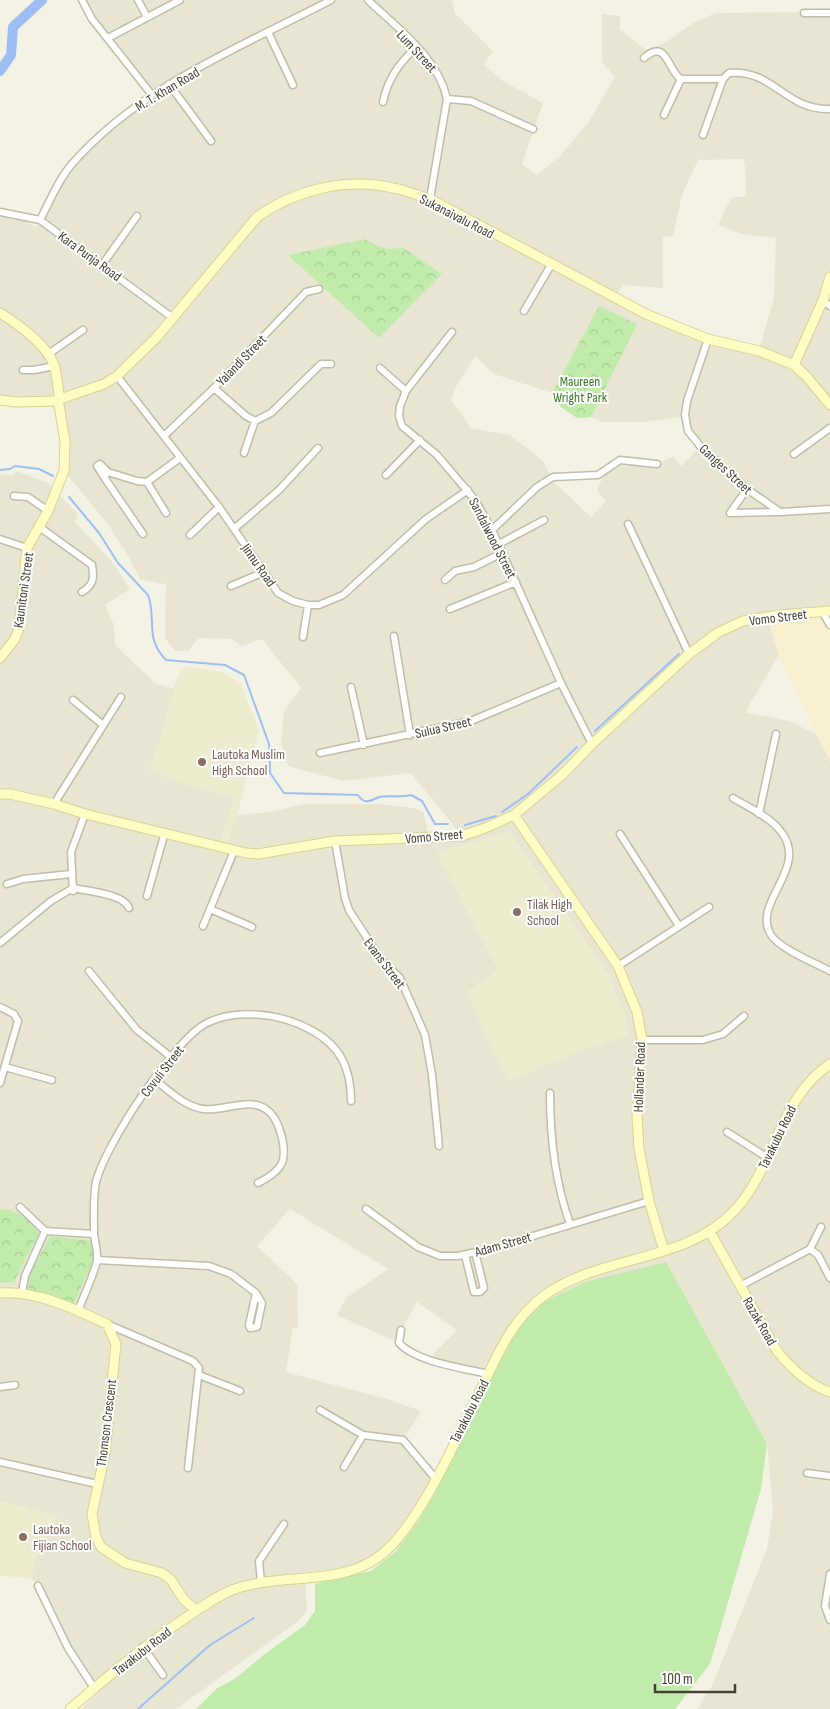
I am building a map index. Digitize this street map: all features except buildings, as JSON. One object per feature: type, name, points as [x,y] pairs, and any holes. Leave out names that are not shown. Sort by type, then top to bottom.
[{"type":"main road","name":"Sukanaivalu Road","points":[[0,400],[59,400],[104,384],[117,376],[156,338],[257,217],[287,199],[307,190],[366,185],[394,188],[430,200],[551,266],[648,315],[708,339],[759,351],[794,365],[808,377],[830,405]]},
{"type":"main road","points":[[794,365],[827,303],[830,277]]},
{"type":"main road","points":[[0,313],[33,337],[55,366]]},
{"type":"main road","name":"Kaunitoni Street","points":[[0,658],[15,639],[19,628],[27,548],[48,511],[64,471],[64,442],[55,366]]},
{"type":"main road","name":"Vomo Street","points":[[0,794],[10,794],[54,804],[85,814],[165,832],[234,851],[258,854],[335,841],[462,836],[514,815],[562,775],[592,744],[689,654],[719,632],[743,621],[791,613],[826,612]]},
{"type":"main road","name":"Hollander Road","points":[[514,815],[618,966],[637,1012],[642,1040],[637,1118],[639,1148],[650,1201],[664,1251]]},
{"type":"main road","name":"Tavakubu Road","points":[[70,1709],[144,1647],[216,1597],[246,1585],[261,1582],[340,1575],[374,1560],[391,1546],[414,1516],[501,1347],[519,1320],[542,1297],[583,1274],[664,1251],[710,1232],[736,1209],[751,1189],[800,1090],[814,1075],[830,1064]]},
{"type":"main road","name":"Razak Road","points":[[710,1232],[777,1351],[792,1369],[810,1382],[830,1392]]},
{"type":"main road","points":[[0,1293],[22,1292],[78,1310],[107,1324]]},
{"type":"main road","name":"Thomson Crescent","points":[[107,1324],[116,1344],[105,1453],[92,1514],[96,1537],[101,1547],[125,1563],[162,1572],[171,1580],[184,1600],[196,1610]]},
{"type":"street","points":[[82,0],[92,19],[152,95]]},
{"type":"street","points":[[138,0],[146,17]]},
{"type":"street","points":[[108,38],[180,0]]},
{"type":"street","name":"M. T. Khan Road","points":[[40,220],[72,164],[117,121],[169,84],[268,32],[320,2],[331,0]]},
{"type":"street","name":"Lum Street","points":[[368,0],[438,71],[447,99],[430,200]]},
{"type":"street","points":[[804,14],[830,13]]},
{"type":"street","points":[[268,32],[293,85]]},
{"type":"street","points":[[384,102],[387,84],[393,73],[416,47]]},
{"type":"street","points":[[644,58],[653,52],[664,54],[676,76],[681,79],[723,79]]},
{"type":"street","points":[[702,135],[723,79],[729,73],[755,74],[775,86],[790,100],[806,106],[830,109]]},
{"type":"street","points":[[664,115],[681,79]]},
{"type":"street","points":[[169,84],[211,141]]},
{"type":"street","points":[[447,99],[471,101],[533,129]]},
{"type":"street","name":"Kara Punja Road","points":[[0,212],[40,220],[173,318]]},
{"type":"street","points":[[102,264],[137,216]]},
{"type":"street","points":[[524,311],[551,266]]},
{"type":"street","name":"Yalandi Street","points":[[164,436],[214,388],[306,292],[319,289]]},
{"type":"street","points":[[47,355],[83,330]]},
{"type":"street","name":"Sandalwood Street","points":[[452,332],[406,391],[400,406],[399,416],[402,426],[437,455],[468,490],[492,530],[561,684],[592,744]]},
{"type":"street","name":"Ganges Street","points":[[708,339],[688,400],[685,416],[688,431],[701,447],[747,489],[780,512]]},
{"type":"street","points":[[244,453],[255,421],[271,413],[321,364],[331,364]]},
{"type":"street","points":[[23,370],[55,366]]},
{"type":"street","points":[[380,368],[406,391]]},
{"type":"street","name":"Jinnu Road","points":[[117,376],[219,507],[278,592],[293,601],[308,605]]},
{"type":"street","points":[[214,388],[246,416],[255,421]]},
{"type":"street","points":[[794,454],[830,428]]},
{"type":"street","points":[[386,475],[420,440]]},
{"type":"street","points":[[234,529],[279,490],[318,448]]},
{"type":"street","points":[[143,534],[106,474],[147,482],[180,458]]},
{"type":"street","points":[[492,530],[537,487],[553,477],[598,474],[620,460],[657,464]]},
{"type":"street","points":[[147,482],[166,513]]},
{"type":"street","points":[[747,489],[730,513],[830,509]]},
{"type":"street","points":[[303,637],[308,605],[319,605],[343,595],[426,519],[468,490]]},
{"type":"street","points":[[14,496],[28,497],[48,511]]},
{"type":"street","points":[[190,535],[219,507]]},
{"type":"street","points":[[498,544],[544,520]]},
{"type":"street","points":[[628,524],[689,654]]},
{"type":"street","points":[[38,526],[92,565],[94,578],[90,586],[82,592]]},
{"type":"street","points":[[0,539],[27,548]]},
{"type":"street","points":[[445,580],[455,571],[474,566],[502,553]]},
{"type":"street","points":[[231,586],[264,572]]},
{"type":"street","points":[[450,609],[516,582]]},
{"type":"street","points":[[826,612],[830,626]]},
{"type":"street","points":[[394,636],[410,735]]},
{"type":"street","name":"Sulua Street","points":[[320,753],[472,722],[561,684]]},
{"type":"street","points":[[351,687],[364,745]]},
{"type":"street","points":[[54,804],[121,697]]},
{"type":"street","points":[[73,700],[103,724]]},
{"type":"street","points":[[759,814],[776,734]]},
{"type":"street","points":[[734,798],[779,829],[787,840],[789,848],[786,873],[767,912],[768,928],[773,937],[784,946],[830,972]]},
{"type":"street","points":[[73,890],[71,852],[85,814]]},
{"type":"street","points":[[147,896],[165,832]]},
{"type":"street","points":[[620,834],[679,926]]},
{"type":"street","name":"Evans Street","points":[[335,841],[345,898],[350,910],[380,958],[400,978],[425,1035],[432,1075],[439,1146]]},
{"type":"street","points":[[202,926],[234,851]]},
{"type":"street","points":[[7,884],[23,879],[71,874]]},
{"type":"street","points":[[0,943],[51,901],[73,890],[116,897],[125,902],[129,908]]},
{"type":"street","points":[[618,966],[709,907]]},
{"type":"street","points":[[210,909],[252,927]]},
{"type":"street","points":[[89,971],[137,1030],[171,1057]]},
{"type":"street","points":[[0,1007],[14,1014],[18,1021],[0,1083]]},
{"type":"street","name":"Covuli Street","points":[[78,1310],[97,1260],[94,1234],[98,1177],[126,1121],[154,1079],[193,1032],[207,1023],[234,1016],[267,1016],[288,1019],[316,1032],[341,1054],[351,1088],[351,1101]]},
{"type":"street","points":[[642,1040],[703,1040],[723,1034],[744,1016]]},
{"type":"street","points":[[5,1067],[52,1080]]},
{"type":"street","points":[[154,1079],[182,1101],[203,1109],[248,1104],[268,1110],[277,1124],[281,1136],[283,1160],[272,1176],[258,1183]]},
{"type":"street","points":[[550,1093],[556,1176],[570,1224]]},
{"type":"street","points":[[727,1132],[768,1158]]},
{"type":"street","name":"Adam Street","points":[[366,1209],[418,1246],[440,1256],[475,1252],[650,1201]]},
{"type":"street","points":[[20,1207],[45,1232],[94,1234]]},
{"type":"street","points":[[740,1286],[810,1249],[821,1227]]},
{"type":"street","points":[[22,1292],[25,1276],[45,1232]]},
{"type":"street","points":[[810,1249],[818,1254],[830,1278]]},
{"type":"street","points":[[465,1254],[467,1270],[474,1292],[480,1292],[484,1288],[484,1283],[475,1252]]},
{"type":"street","points":[[97,1260],[209,1266],[231,1274],[256,1293],[262,1303],[257,1328],[254,1329],[250,1328],[249,1325],[256,1293]]},
{"type":"street","points":[[107,1324],[193,1361],[199,1368],[188,1468]]},
{"type":"street","points":[[401,1330],[399,1343],[405,1350],[424,1358],[488,1374]]},
{"type":"street","points":[[199,1375],[240,1391]]},
{"type":"street","points":[[0,1387],[15,1384]]},
{"type":"street","points":[[320,1410],[363,1435],[403,1440],[435,1478]]},
{"type":"street","points":[[344,1467],[363,1435]]},
{"type":"street","points":[[0,1462],[98,1484]]},
{"type":"street","points":[[807,1473],[830,1476]]},
{"type":"street","points":[[261,1582],[259,1561],[284,1524]]},
{"type":"street","points":[[830,1574],[825,1606],[830,1620]]},
{"type":"street","points":[[38,1586],[68,1648],[94,1688]]},
{"type":"street","points":[[144,1647],[163,1675]]},
{"type":"shaded area","points":[[82,0],[452,0],[455,13],[493,51],[484,64],[501,80],[543,103],[522,164],[537,175],[560,156],[588,123],[615,77],[602,62],[602,14],[620,16],[620,29],[646,50],[663,44],[696,21],[716,13],[830,12],[830,277],[823,299],[830,306],[830,610],[767,617],[779,655],[745,712],[789,721],[816,734],[830,761],[830,1709],[697,1709],[712,1686],[767,1549],[773,1512],[767,1443],[585,1282],[546,1301],[491,1375],[432,1360],[434,1353],[457,1330],[417,1302],[401,1330],[399,1343],[337,1315],[346,1298],[388,1269],[290,1209],[257,1246],[297,1284],[298,1328],[293,1328],[286,1372],[390,1400],[421,1411],[403,1440],[435,1478],[436,1485],[420,1519],[397,1550],[391,1546],[374,1561],[305,1579],[307,1611],[297,1622],[176,1709],[81,1709],[98,1693],[68,1648],[38,1586],[31,1578],[36,1558],[56,1517],[0,1501],[0,474],[13,475],[17,471],[48,483],[78,514],[75,522],[114,564],[130,589],[105,605],[114,625],[115,645],[156,684],[173,688],[182,670],[187,667],[222,672],[240,683],[259,730],[237,815],[271,812],[304,804],[380,804],[414,808],[424,813],[429,838],[462,836],[411,773],[343,781],[288,766],[281,744],[284,712],[301,688],[262,639],[242,646],[231,639],[199,638],[188,651],[175,651],[165,638],[166,585],[140,579],[129,557],[107,523],[64,471],[59,405],[0,400],[0,216],[22,220],[36,227],[59,183],[72,164],[117,121],[152,95],[92,19]],"holes":[[[743,159],[745,165],[746,196],[731,198],[718,225],[742,234],[776,238],[774,298],[759,350],[708,339],[614,299],[623,285],[663,288],[663,236],[673,237],[682,195],[698,160]],[[475,356],[494,374],[552,393],[561,407],[577,418],[591,417],[602,422],[644,422],[685,416],[688,431],[700,447],[681,466],[674,457],[656,463],[624,466],[609,462],[597,491],[606,501],[591,517],[553,481],[543,461],[510,435],[471,428],[451,400],[456,387]]]},
{"type":"shaded area","points":[[830,611],[830,762],[779,655],[767,617]]},
{"type":"shaded area","name":"Lautoka Muslim High School","points":[[187,667],[222,672],[240,683],[259,730],[228,846],[220,844],[234,797],[180,783],[151,769],[176,683],[182,670]]},
{"type":"shaded area","name":"Tilak High School","points":[[509,831],[607,972],[625,1014],[629,1036],[576,1052],[509,1082],[466,993],[498,970],[437,853]]},
{"type":"shaded area","name":"Lautoka Fijian School","points":[[0,1501],[57,1516],[36,1558],[31,1578],[0,1576]]},
{"type":"green space","points":[[365,239],[387,249],[402,247],[442,274],[379,338],[288,255]]},
{"type":"green space","name":"Maureen Wright Park","points":[[599,306],[637,324],[591,417],[577,418],[561,407],[552,393]]},
{"type":"green space","points":[[7,1209],[27,1218],[39,1233],[14,1282],[0,1283],[0,1210]]},
{"type":"green space","points":[[50,1236],[92,1241],[94,1259],[70,1312],[28,1294],[29,1277]]},
{"type":"green space","points":[[666,1262],[767,1444],[761,1489],[710,1664],[675,1709],[196,1709],[216,1689],[236,1678],[266,1653],[305,1625],[315,1611],[315,1584],[371,1571],[397,1550],[420,1519],[504,1349],[523,1322],[546,1301],[585,1282]]},
{"type":"waterway","points":[[0,71],[11,55],[13,27],[42,0]]},
{"type":"waterway","points":[[0,470],[10,469],[15,466],[39,469],[53,476]]},
{"type":"waterway","points":[[69,497],[99,533],[118,563],[148,595],[152,612],[155,644],[166,660],[225,665],[244,675],[269,744],[270,773],[284,793],[358,795],[362,800],[366,801],[379,797],[411,795],[422,801],[435,824],[448,824]]},
{"type":"waterway","points":[[595,731],[679,654]]},
{"type":"waterway","points":[[502,812],[528,794],[577,747]]},
{"type":"waterway","points":[[465,825],[496,816]]},
{"type":"waterway","points":[[138,1709],[210,1645],[254,1618]]},
{"type":"place","name":"Lautoka Muslim High School","points":[[202,762]]},
{"type":"place","name":"Tilak High School","points":[[517,912]]},
{"type":"place","name":"Lautoka Fijian School","points":[[23,1537]]}]
